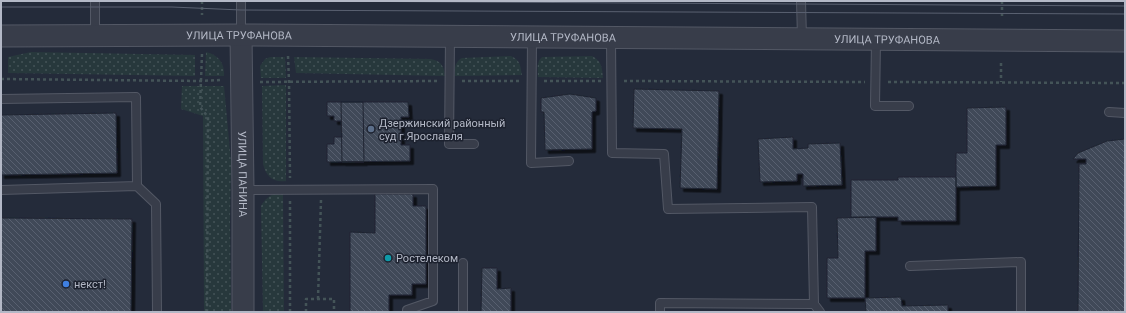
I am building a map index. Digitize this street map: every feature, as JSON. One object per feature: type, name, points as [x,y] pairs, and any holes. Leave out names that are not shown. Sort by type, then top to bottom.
[{"type":"street","name":"УЛИЦА ТРУФАНОВА","points":[[1,36],[241,35],[1125,41]]},
{"type":"street","name":"УЛИЦА ПАНИНА","points":[[241,35],[244,190],[243,312]]},
{"type":"lane","points":[[95,1],[95,36]]},
{"type":"lane","points":[[241,1],[241,35]]},
{"type":"lane","points":[[801,1],[802,39]]},
{"type":"lane","points":[[450,37],[449,144],[474,144]]},
{"type":"lane","points":[[532,37],[531,163],[569,161]]},
{"type":"lane","points":[[611,37],[612,153],[664,154],[668,208],[812,207],[814,304],[820,312]]},
{"type":"lane","points":[[876,40],[875,106],[909,106]]},
{"type":"lane","points":[[1,99],[136,97],[138,186],[156,204],[157,312]]},
{"type":"lane","points":[[1109,112],[1125,113]]},
{"type":"lane","points":[[1,190],[138,186]]},
{"type":"lane","points":[[244,190],[433,189],[433,301],[407,310],[407,312]]},
{"type":"lane","points":[[910,266],[1021,262],[1020,312]]},
{"type":"lane","points":[[462,263],[463,312]]},
{"type":"lane","points":[[660,312],[660,303],[814,304]]},
{"type":"path","points":[[202,1],[202,15]]},
{"type":"path","points":[[1002,1],[1002,17]]},
{"type":"path","points":[[202,54],[200,107],[208,117],[207,312]]},
{"type":"path","points":[[288,56],[290,81]]},
{"type":"path","points":[[1001,63],[1002,82]]},
{"type":"path","points":[[1,79],[220,80]]},
{"type":"path","points":[[258,82],[611,81],[1125,83]]},
{"type":"path","points":[[318,299],[321,190]]},
{"type":"path","points":[[306,312],[306,299],[334,299],[334,312]]},
{"type":"shaded area","points":[[31,52],[195,55],[195,76],[8,73],[8,57]]},
{"type":"shaded area","points":[[206,52],[211,53],[218,58],[222,64],[224,76],[205,76]]},
{"type":"shaded area","points":[[511,56],[518,62],[522,75],[455,76],[456,63],[462,58]]},
{"type":"shaded area","points":[[592,56],[600,63],[603,78],[538,77],[538,64],[542,57]]},
{"type":"shaded area","points":[[270,57],[285,57],[286,78],[261,78],[260,66],[265,59]]},
{"type":"shaded area","points":[[294,57],[431,59],[441,64],[444,69],[445,76],[296,73]]},
{"type":"shaded area","points":[[286,85],[286,181],[277,181],[268,175],[263,164],[262,86]]},
{"type":"shaded area","points":[[182,86],[224,86],[231,162],[231,312],[204,312],[203,116],[181,109]]},
{"type":"shaded area","points":[[276,193],[283,193],[284,312],[263,312],[261,206],[267,198]]},
{"type":"building","points":[[634,89],[719,91],[717,189],[680,188],[682,129],[633,128]]},
{"type":"building","points":[[570,94],[596,98],[596,111],[592,112],[592,149],[545,150],[544,112],[541,112],[541,98]]},
{"type":"building","name":"Дзержинский районный суд г.Ярославля","points":[[327,102],[408,102],[409,117],[401,117],[401,145],[410,145],[410,161],[327,162],[327,144],[334,144],[334,137],[342,137],[341,121],[334,121],[334,116],[327,116]]},
{"type":"building","points":[[341,102],[363,102],[364,162],[342,162]]},
{"type":"building","points":[[1006,107],[1006,145],[996,145],[996,186],[956,187],[956,153],[967,153],[967,108]]},
{"type":"building","points":[[116,113],[117,173],[1,175],[1,115]]},
{"type":"building","points":[[793,137],[793,149],[808,148],[808,144],[840,143],[842,185],[803,186],[803,174],[797,174],[797,181],[760,182],[758,139]]},
{"type":"building","points":[[1125,139],[1125,312],[1078,312],[1079,164],[1086,164],[1086,159],[1073,159],[1078,153],[1107,141]]},
{"type":"building","points":[[898,177],[956,177],[956,221],[898,221],[898,217],[851,217],[851,180],[898,180]]},
{"type":"building","name":"Ростелеком","points":[[375,194],[413,194],[413,206],[426,206],[426,284],[412,284],[412,295],[389,295],[389,312],[350,312],[350,232],[375,233]]},
{"type":"building","points":[[876,217],[876,251],[865,251],[865,298],[827,298],[827,258],[838,258],[837,218]]},
{"type":"building","name":"некст!","points":[[1,218],[132,219],[131,312],[1,312]]},
{"type":"building","points":[[482,268],[497,268],[497,289],[511,288],[511,312],[481,312]]},
{"type":"building","points":[[901,297],[902,306],[948,305],[948,312],[866,312],[865,298]]},
{"type":"tram line","points":[[306,1],[1125,6]]},
{"type":"tram line","points":[[1,7],[172,7],[241,10],[1125,14]]},
{"type":"place","name":"Дзержинский районный суд г.Ярославля","points":[[371,129]]},
{"type":"place","name":"Ростелеком","points":[[388,258]]},
{"type":"place","name":"некст!","points":[[66,284]]}]
